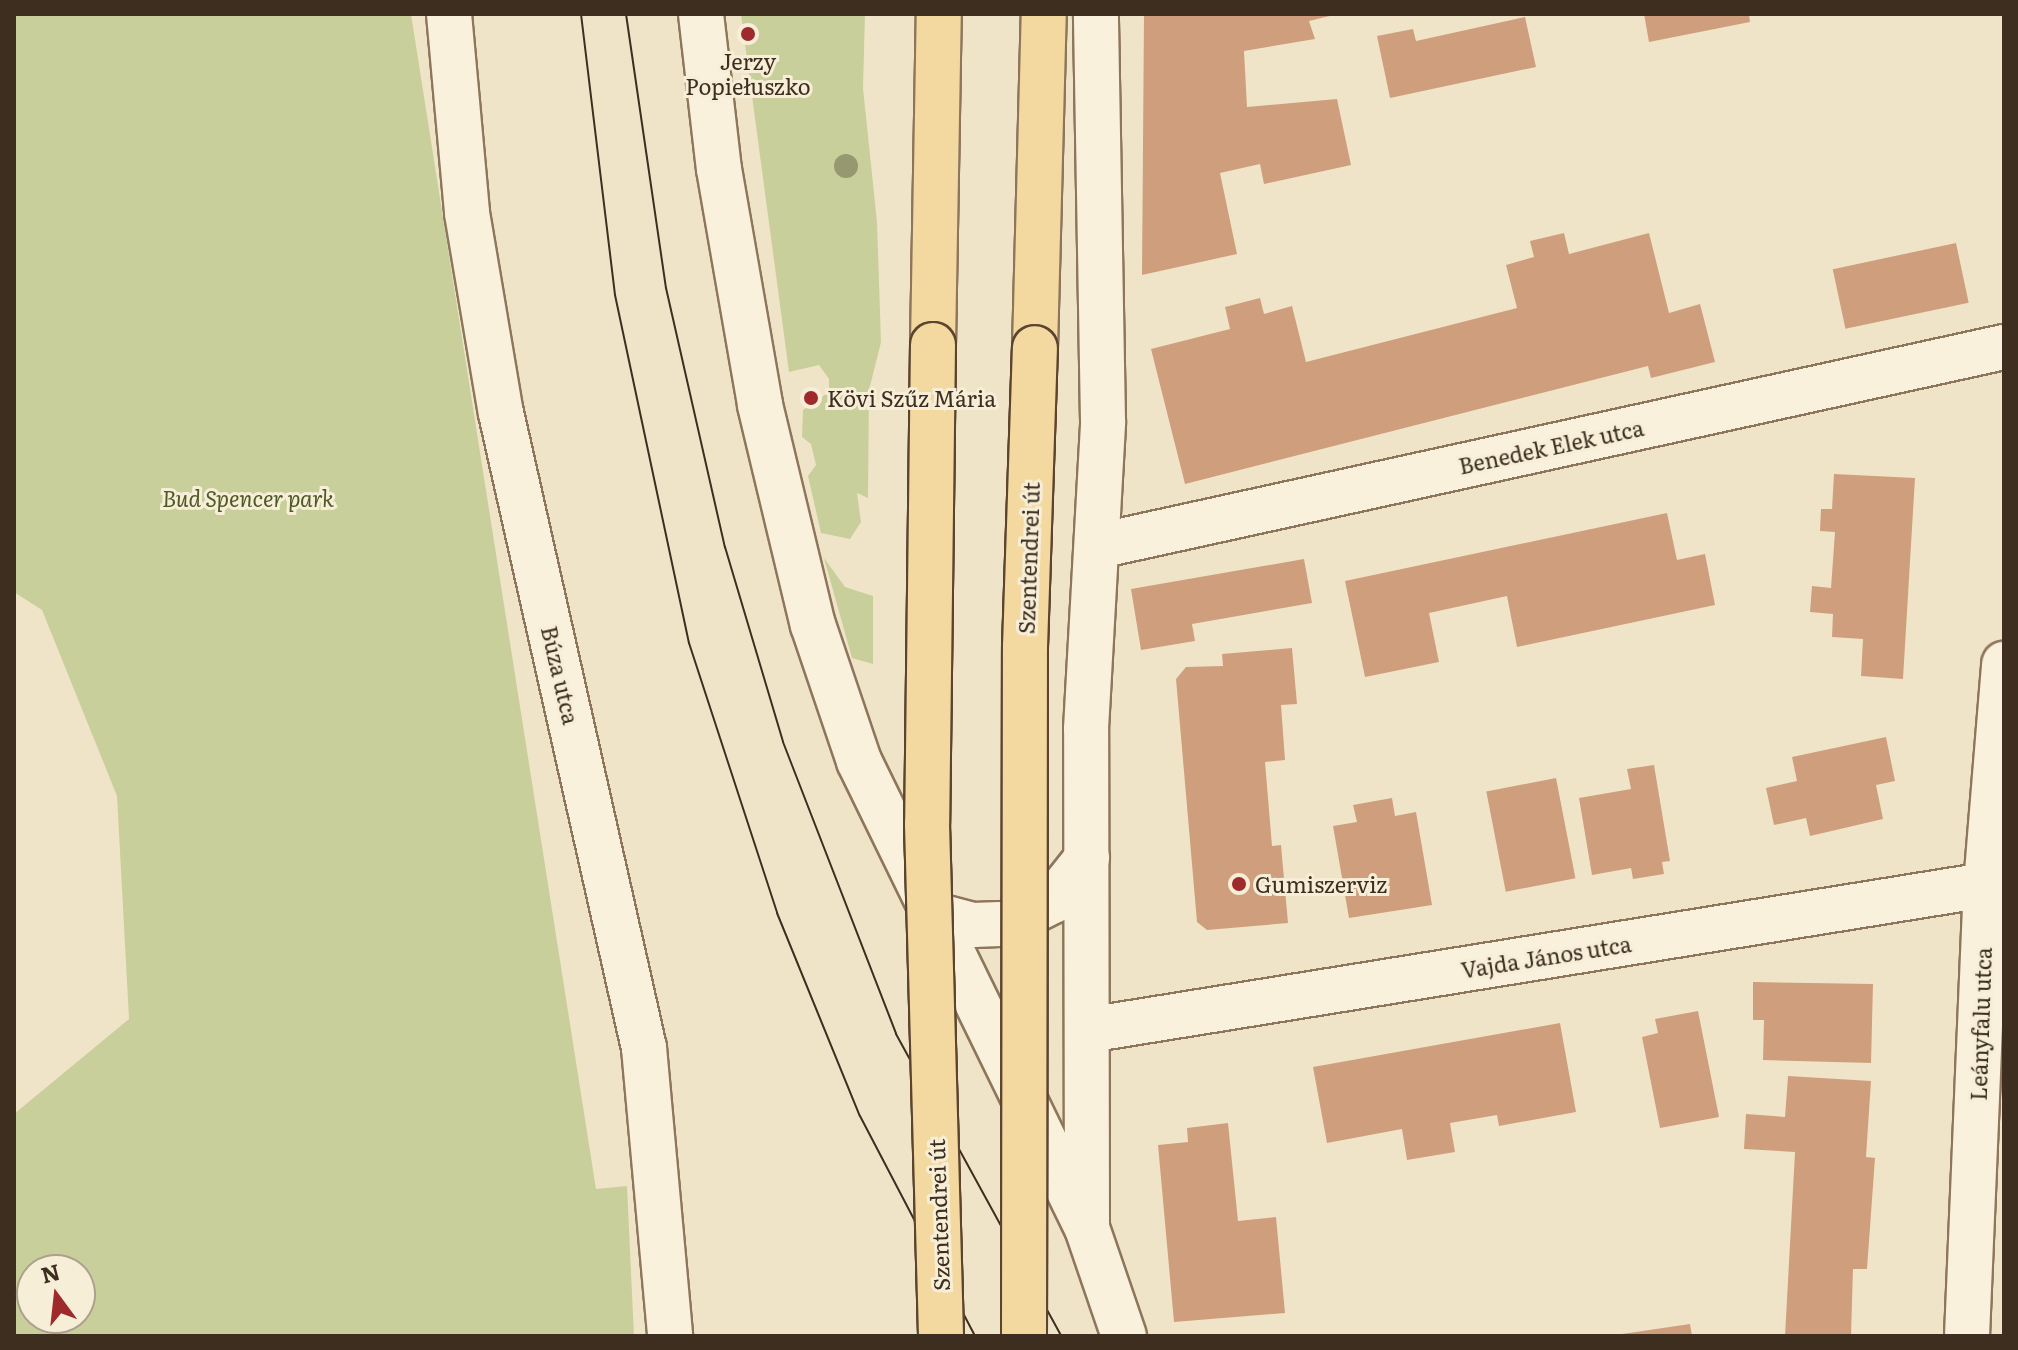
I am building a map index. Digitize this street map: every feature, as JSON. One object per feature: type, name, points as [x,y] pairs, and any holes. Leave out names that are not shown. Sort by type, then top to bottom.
[{"type":"main road","name":"Szentendrei út","points":[[939,14],[927,824],[941,1336]]},
{"type":"main road","name":"Szentendrei út","points":[[1024,1336],[1025,647],[1044,14]]},
{"type":"street","name":"Búza utca","points":[[449,14],[467,213],[501,413],[644,1048],[670,1336]]},
{"type":"street","points":[[701,14],[719,169],[760,405],[813,625],[859,761],[1087,1228],[1124,1336]]},
{"type":"street","points":[[1087,1228],[1086,729],[1103,421],[1096,14]]},
{"type":"street","name":"Benedek Elek utca","points":[[1098,546],[2004,347]]},
{"type":"street","name":"Leányfalu utca","points":[[1967,1336],[1995,884],[2004,664]]},
{"type":"street","points":[[935,915],[973,925],[1007,924],[1053,901],[1087,858]]},
{"type":"street","name":"Vajda János utca","points":[[1088,1030],[1995,884]]},
{"type":"green space","name":"Bud Spencer park","points":[[14,14],[411,14],[596,1189],[627,1186],[634,1336],[14,1336],[14,1114],[129,1019],[117,796],[42,610],[14,592]]},
{"type":"green space","points":[[741,14],[865,14],[863,88],[877,222],[881,342],[869,390],[868,498],[857,493],[861,522],[850,539],[821,533],[808,476],[816,465],[811,444],[802,437],[803,410],[829,392],[829,379],[819,365],[789,372]]},
{"type":"green space","points":[[824,558],[845,587],[873,596],[873,664],[852,658]]},
{"type":"building","points":[[1144,14],[1338,14],[1309,21],[1315,39],[1244,51],[1247,107],[1337,99],[1351,165],[1264,184],[1260,164],[1220,173],[1237,254],[1142,275]]},
{"type":"building","points":[[1644,14],[1749,14],[1750,22],[1649,42]]},
{"type":"building","points":[[1525,17],[1536,67],[1390,98],[1377,36],[1413,29],[1416,41]]},
{"type":"building","points":[[1564,233],[1569,254],[1649,233],[1669,313],[1700,304],[1715,362],[1651,378],[1648,366],[1185,484],[1151,349],[1230,329],[1225,307],[1260,298],[1264,314],[1292,306],[1306,362],[1517,308],[1506,265],[1534,257],[1530,241]]},
{"type":"building","points":[[1956,243],[1969,303],[1845,329],[1833,269]]},
{"type":"building","points":[[1834,474],[1915,478],[1903,679],[1861,676],[1863,639],[1832,637],[1833,614],[1810,612],[1812,586],[1831,588],[1835,532],[1820,531],[1821,509],[1832,509]]},
{"type":"building","points":[[1667,513],[1677,560],[1705,554],[1715,605],[1517,647],[1507,596],[1429,613],[1439,662],[1365,677],[1345,581]]},
{"type":"building","points":[[1304,559],[1312,603],[1192,624],[1195,641],[1141,650],[1131,589]]},
{"type":"building","points":[[1292,648],[1297,704],[1281,705],[1285,760],[1265,762],[1272,846],[1281,845],[1288,923],[1207,930],[1197,922],[1176,679],[1186,667],[1223,666],[1222,654]]},
{"type":"building","points":[[1886,737],[1895,781],[1876,785],[1883,819],[1810,836],[1806,818],[1774,825],[1766,788],[1797,781],[1792,757]]},
{"type":"building","points":[[1654,765],[1670,861],[1662,862],[1664,874],[1633,879],[1631,868],[1592,875],[1579,798],[1631,789],[1627,769]]},
{"type":"building","points":[[1556,778],[1575,878],[1506,892],[1486,792]]},
{"type":"building","points":[[1392,798],[1395,816],[1416,812],[1432,905],[1349,918],[1333,826],[1357,822],[1353,805]]},
{"type":"building","points":[[1753,982],[1873,984],[1871,1063],[1763,1060],[1764,1020],[1753,1020]]},
{"type":"building","points":[[1698,1011],[1719,1117],[1660,1128],[1642,1037],[1658,1033],[1655,1019]]},
{"type":"building","points":[[1560,1023],[1576,1112],[1499,1126],[1497,1115],[1450,1123],[1455,1152],[1407,1160],[1402,1129],[1327,1143],[1313,1067]]},
{"type":"building","points":[[1788,1076],[1871,1081],[1866,1157],[1875,1158],[1867,1269],[1853,1269],[1851,1336],[1785,1336],[1795,1152],[1744,1149],[1746,1114],[1785,1117]]},
{"type":"building","points":[[1228,1123],[1238,1221],[1276,1217],[1285,1313],[1174,1322],[1158,1145],[1188,1142],[1187,1128]]},
{"type":"building","points":[[1690,1324],[1692,1336],[1622,1336],[1622,1334]]},
{"type":"tram line","points":[[581,14],[615,295],[689,643],[777,913],[860,1116],[975,1336]]},
{"type":"tram line","points":[[626,14],[666,288],[725,547],[783,742],[896,1034],[1061,1336]]},
{"type":"place","name":"Jerzy Popiełuszko","points":[[748,34]]},
{"type":"place","name":"Kövi Szűz Mária","points":[[811,398]]},
{"type":"place","name":"Gumiszerviz","points":[[1239,884]]}]
